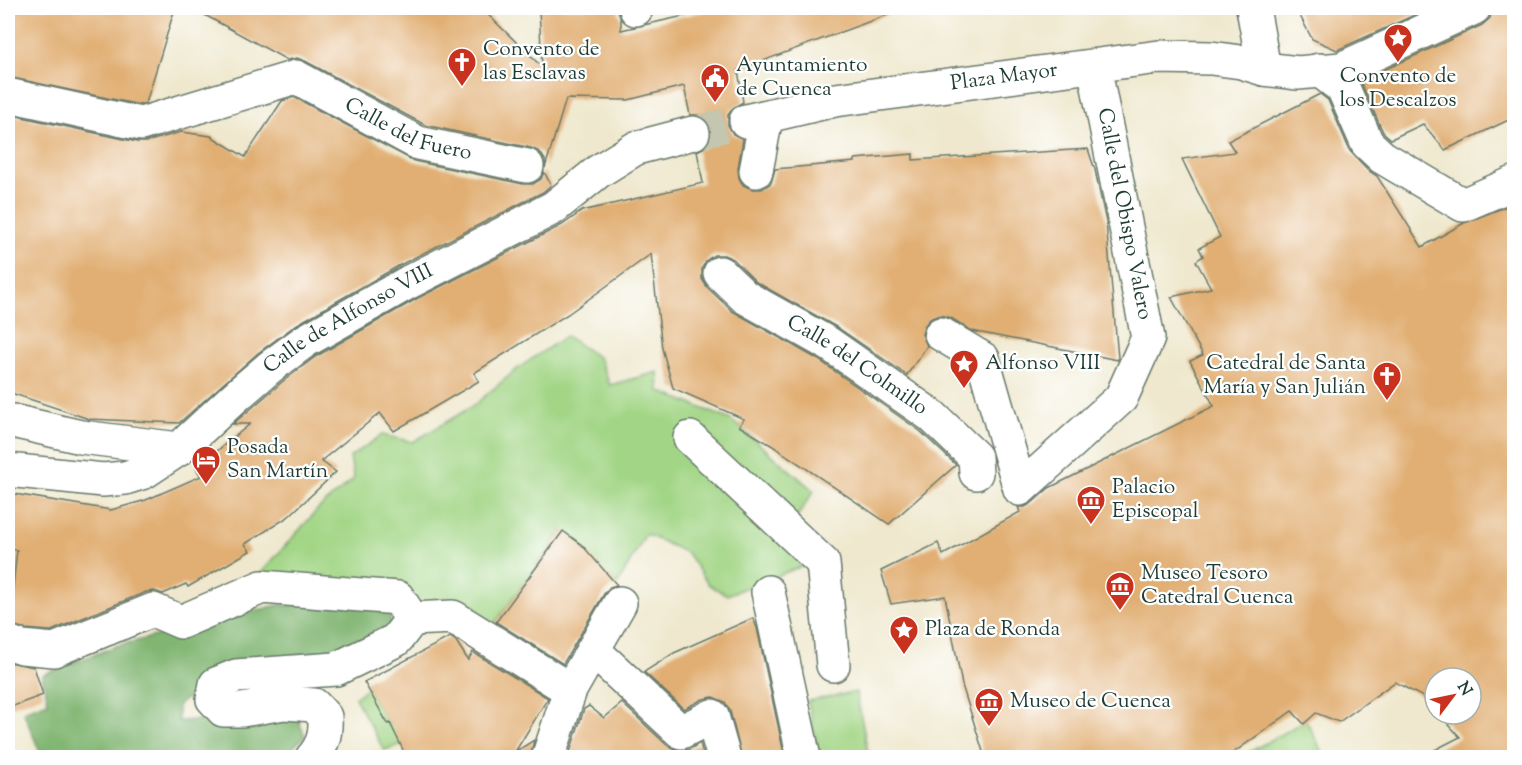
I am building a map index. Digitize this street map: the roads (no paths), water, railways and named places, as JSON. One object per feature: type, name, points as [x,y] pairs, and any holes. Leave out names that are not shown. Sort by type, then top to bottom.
[{"type":"street","points":[[1253,8],[1264,69]]},
{"type":"street","points":[[1474,8],[1330,70],[1343,88],[1367,143],[1382,157],[1463,205],[1515,183]]},
{"type":"street","name":"Plaza Mayor","points":[[756,171],[756,119],[835,100],[1159,57],[1201,57],[1298,73],[1330,70]]},
{"type":"street","name":"Calle del Obispo Valero","points":[[941,334],[983,359],[1020,489],[1121,398],[1148,338],[1094,66]]},
{"type":"street","name":"Calle del Fuero","points":[[8,95],[141,124],[296,77],[418,143],[527,166]]},
{"type":"street","name":"Calle de Alfonso VIII","points":[[8,470],[103,480],[125,478],[144,472],[179,449],[243,389],[305,341],[409,282],[552,208],[599,171],[636,148],[693,133]]},
{"type":"street","name":"Calle del Colmillo","points":[[720,273],[745,297],[829,344],[932,416],[975,457],[976,473]]},
{"type":"street","points":[[8,420],[81,437],[179,449]]},
{"type":"street","points":[[690,438],[823,563],[833,665]]},
{"type":"street","points":[[8,642],[22,647],[54,650],[153,610],[181,622],[262,587],[398,598],[412,619]]},
{"type":"street","points":[[768,592],[804,758]]},
{"type":"street","points":[[548,758],[570,690],[620,603]]},
{"type":"street","points":[[312,758],[320,748],[326,731],[325,717],[314,705],[284,703],[242,710],[223,710],[213,699],[216,684],[236,676],[336,669],[396,640],[412,619],[453,616],[570,690]]},
{"type":"street","points":[[593,650],[681,732],[712,716],[724,758]]},
{"type":"tunnel","points":[[693,133],[746,121]]},
{"type":"place","name":"Convento de los Descalzos","points":[[1398,64]]},
{"type":"place","name":"Convento de las Esclavas","points":[[462,88]]},
{"type":"place","name":"Ayuntamiento de Cuenca","points":[[715,104]]},
{"type":"place","name":"Alfonso VIII","points":[[964,390]]},
{"type":"place","name":"Catedral de Santa María y San Julián","points":[[1387,402]]},
{"type":"place","name":"Posada San Martín","points":[[206,486]]},
{"type":"place","name":"Palacio Episcopal","points":[[1091,526]]},
{"type":"place","name":"Museo Tesoro Catedral Cuenca","points":[[1120,612]]},
{"type":"place","name":"Plaza de Ronda","points":[[904,656]]},
{"type":"place","name":"Museo de Cuenca","points":[[989,728]]}]
